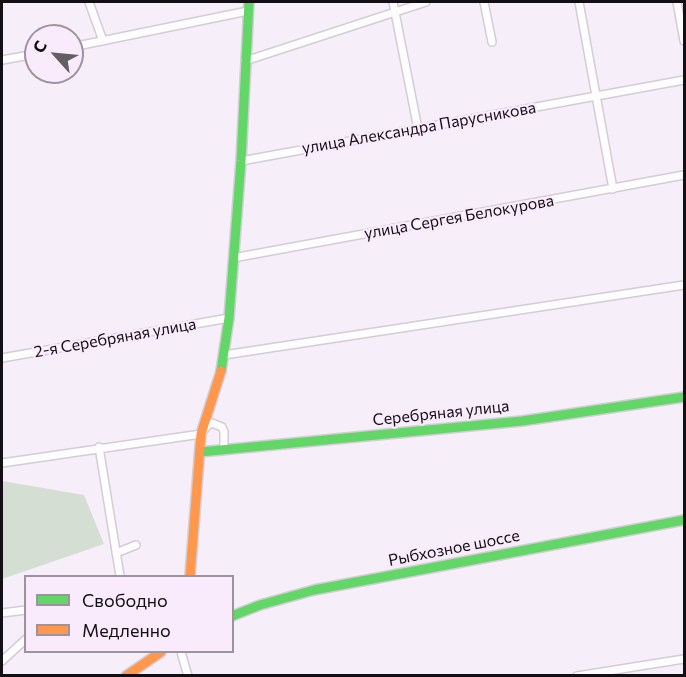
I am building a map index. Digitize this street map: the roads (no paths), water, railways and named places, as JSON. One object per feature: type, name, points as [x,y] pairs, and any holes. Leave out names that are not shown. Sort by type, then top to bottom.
[{"type":"street","points":[[89,2],[103,41]]},
{"type":"street","points":[[393,2],[418,129]]},
{"type":"street","points":[[245,61],[426,2]]},
{"type":"street","points":[[484,2],[492,42]]},
{"type":"street","points":[[579,2],[613,189]]},
{"type":"street","points":[[678,2],[684,41]]},
{"type":"street","points":[[84,45],[248,6],[241,161],[229,318],[221,374],[201,434],[190,575]]},
{"type":"street","points":[[2,60],[24,56]]},
{"type":"street","points":[[597,96],[684,81]]},
{"type":"street","name":"улица Александра Парусникова","points":[[241,161],[597,96]]},
{"type":"street","name":"улица Сергея Белокурова","points":[[233,258],[684,175]]},
{"type":"street","points":[[224,355],[684,285]]},
{"type":"street","name":"2-я Серебряная улица","points":[[2,358],[229,318]]},
{"type":"street","name":"Серебряная улица","points":[[200,452],[522,421],[684,397]]},
{"type":"street","points":[[2,463],[99,447],[201,434],[208,424],[216,423],[222,427],[224,432],[224,450]]},
{"type":"street","points":[[99,447],[120,575]]},
{"type":"street","name":"Рыбхозное шоссе","points":[[234,615],[260,605],[314,590],[684,520]]},
{"type":"street","points":[[116,553],[136,545]]},
{"type":"street","points":[[2,613],[24,610]]},
{"type":"street","points":[[2,661],[24,641]]},
{"type":"street","points":[[126,675],[158,653]]},
{"type":"street","points":[[182,653],[188,675]]},
{"type":"street","points":[[577,675],[684,659]]}]
